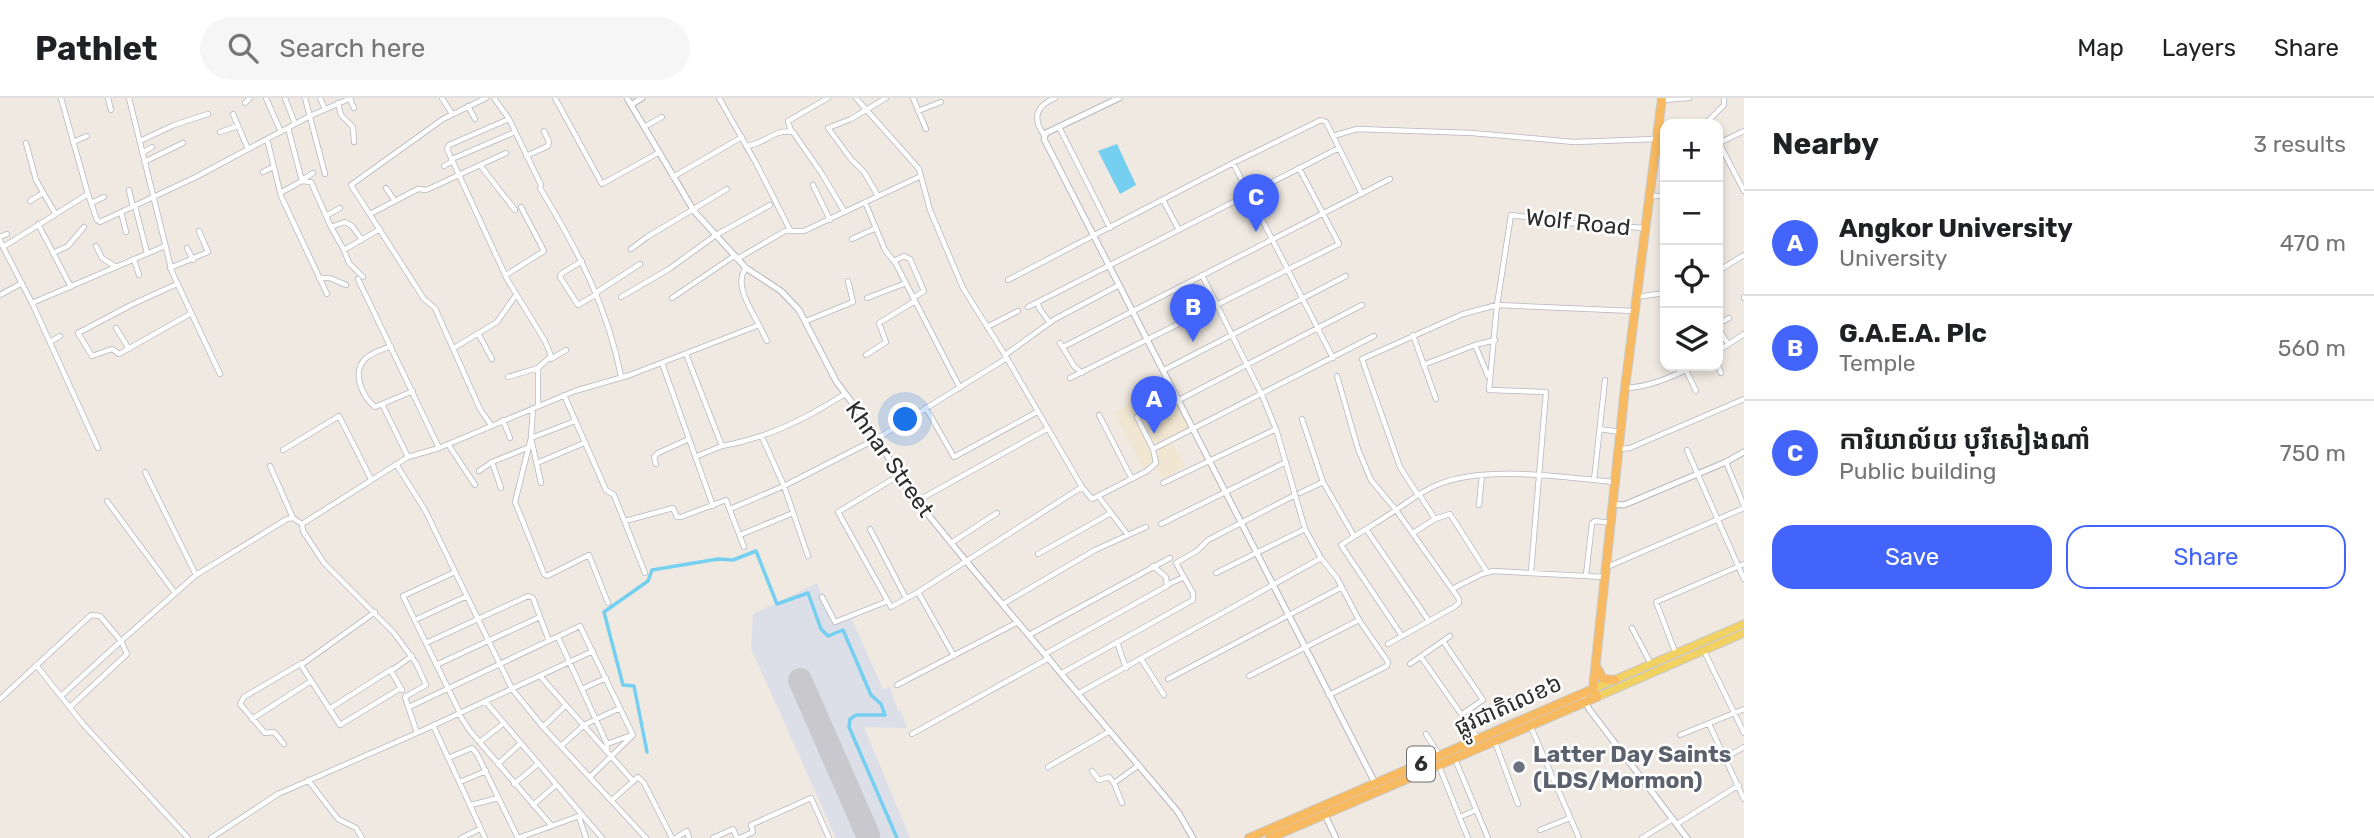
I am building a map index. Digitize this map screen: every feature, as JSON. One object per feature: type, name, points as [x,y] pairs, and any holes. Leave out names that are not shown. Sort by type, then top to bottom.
[{"type":"highway","points":[[1661,119],[1662,99]]},
{"type":"highway","points":[[1595,693],[1625,388],[1644,228],[1660,136]]},
{"type":"highway","points":[[1596,663],[1603,679],[1615,680]]},
{"type":"highway","name":"ផ្លូវជាតិលេខ៦","points":[[1377,787],[1455,758],[1595,693]]},
{"type":"highway","name":"ផ្លូវជាតិលេខ៦","points":[[1249,838],[1323,811],[1478,739],[1529,722]]},
{"type":"highway","name":"ផ្លូវជាតិលេខ៦","points":[[1270,838],[1285,835],[1323,811]]},
{"type":"main road","name":"ផ្លូវជាតិលេខ៦","points":[[1595,693],[1615,680],[1744,624]]},
{"type":"main road","name":"ផ្លូវជាតិលេខ៦","points":[[1595,693],[1744,633]]},
{"type":"street","points":[[61,98],[88,194],[99,222],[211,169],[338,103],[350,98],[354,108]]},
{"type":"street","points":[[108,98],[111,110]]},
{"type":"street","points":[[129,98],[170,268],[220,374]]},
{"type":"street","points":[[245,103],[250,98]]},
{"type":"street","points":[[266,98],[281,132]]},
{"type":"street","points":[[285,98],[295,124]]},
{"type":"street","points":[[305,98],[325,174]]},
{"type":"street","points":[[320,98],[325,109]]},
{"type":"street","points":[[442,98],[452,114]]},
{"type":"street","points":[[486,98],[452,114],[352,182],[352,186],[424,299],[435,308],[480,409],[491,425]]},
{"type":"street","points":[[494,98],[516,132],[540,186],[597,293],[621,376]]},
{"type":"street","points":[[555,98],[602,184],[658,153]]},
{"type":"street","name":"Khnar Street","points":[[627,98],[693,209],[746,268],[781,291],[806,320],[836,381],[878,438],[898,476],[951,543],[1178,812],[1193,838]]},
{"type":"street","points":[[631,105],[642,98]]},
{"type":"street","points":[[719,98],[790,230]]},
{"type":"street","points":[[828,98],[788,121],[791,131],[844,211]]},
{"type":"street","points":[[856,98],[919,169],[930,210],[963,288],[1082,487],[1093,499],[1154,466],[1157,458],[1137,417]]},
{"type":"street","points":[[878,196],[864,172],[828,128],[851,119],[886,98]]},
{"type":"street","points":[[913,98],[926,129]]},
{"type":"street","points":[[1055,98],[1043,103],[1038,111],[1039,129],[1377,787]]},
{"type":"street","points":[[1044,135],[1119,98]]},
{"type":"street","points":[[1662,99],[1689,98]]},
{"type":"street","points":[[1710,119],[1724,105],[1724,98]]},
{"type":"street","points":[[918,111],[941,102]]},
{"type":"street","points":[[338,103],[342,117],[353,127],[354,142]]},
{"type":"street","points":[[468,106],[475,119]]},
{"type":"street","points":[[139,141],[174,125],[208,114]]},
{"type":"street","points":[[233,114],[248,149]]},
{"type":"street","points":[[644,128],[662,117]]},
{"type":"street","points":[[509,119],[449,145],[447,149],[506,275],[545,341],[550,359]]},
{"type":"street","points":[[1008,279],[1233,163],[1321,121],[1326,122],[1334,136],[1362,194]]},
{"type":"street","points":[[220,132],[238,125]]},
{"type":"street","points":[[1059,127],[1110,228]]},
{"type":"street","points":[[288,128],[302,181]]},
{"type":"street","points":[[1334,136],[1357,129],[1472,133],[1574,142],[1660,136]]},
{"type":"street","points":[[526,156],[548,146],[550,142],[544,131]]},
{"type":"street","points":[[746,146],[755,145],[777,132],[791,131]]},
{"type":"street","points":[[1723,140],[1744,131]]},
{"type":"street","points":[[443,166],[516,132]]},
{"type":"street","points":[[73,142],[87,136]]},
{"type":"street","points":[[672,177],[742,137]]},
{"type":"street","points":[[267,139],[280,193],[327,294]]},
{"type":"street","points":[[144,162],[183,143]]},
{"type":"street","points":[[472,143],[475,149]]},
{"type":"street","points":[[26,144],[36,180],[55,213]]},
{"type":"street","points":[[142,153],[152,147]]},
{"type":"street","points":[[1028,307],[1339,148]]},
{"type":"street","points":[[1723,151],[1744,191]]},
{"type":"street","points":[[370,214],[418,189],[426,190],[506,153]]},
{"type":"street","points":[[1233,163],[1333,358]]},
{"type":"street","points":[[204,164],[211,169]]},
{"type":"street","points":[[480,165],[518,209],[544,251],[506,275]]},
{"type":"street","points":[[263,172],[273,167]]},
{"type":"street","points":[[1070,378],[1339,244],[1300,168]]},
{"type":"street","points":[[280,193],[313,173]]},
{"type":"street","points":[[671,298],[736,257],[790,230],[804,231],[921,176]]},
{"type":"street","points":[[1082,373],[1074,366],[1063,345],[1390,179]]},
{"type":"street","points":[[302,181],[311,182],[349,263],[361,278],[439,448]]},
{"type":"street","points":[[813,186],[830,220]]},
{"type":"street","points":[[386,188],[394,201]]},
{"type":"street","points":[[631,249],[727,189]]},
{"type":"street","points":[[130,190],[147,253]]},
{"type":"street","points":[[30,201],[43,193]]},
{"type":"street","points":[[3,247],[88,194]]},
{"type":"street","points":[[1649,196],[1660,196]]},
{"type":"street","points":[[91,203],[104,197]]},
{"type":"street","points":[[1163,200],[1179,230]]},
{"type":"street","points":[[865,202],[885,250],[906,283],[960,388]]},
{"type":"street","points":[[621,297],[669,269],[716,235],[770,205]]},
{"type":"street","points":[[326,216],[340,208]]},
{"type":"street","points":[[121,212],[126,232]]},
{"type":"street","name":"Wolf Road","points":[[1497,305],[1511,215],[1569,223],[1644,228]]},
{"type":"street","points":[[331,227],[345,222],[352,226],[362,240]]},
{"type":"street","points":[[38,224],[71,287]]},
{"type":"street","points":[[72,242],[84,227]]},
{"type":"street","points":[[852,239],[876,228]]},
{"type":"street","points":[[344,250],[380,229]]},
{"type":"street","points":[[170,268],[208,252],[199,232]]},
{"type":"street","points":[[7,234],[0,238],[3,247],[32,303],[97,448]]},
{"type":"street","points":[[54,253],[79,240]]},
{"type":"street","points":[[96,246],[102,258],[117,267]]},
{"type":"street","points":[[32,303],[164,246]]},
{"type":"street","points":[[187,248],[193,260]]},
{"type":"street","points":[[1723,268],[1744,255]]},
{"type":"street","points":[[866,355],[886,342],[879,323],[914,300],[924,290],[910,259],[904,256],[894,261]]},
{"type":"street","points":[[134,260],[139,275]]},
{"type":"street","points":[[582,261],[560,277],[578,305],[640,264]]},
{"type":"street","points":[[746,268],[742,273],[741,285],[767,341]]},
{"type":"street","points":[[1202,275],[1248,365],[1276,429],[1298,494],[1305,529],[1388,664],[1329,695]]},
{"type":"street","points":[[1164,370],[1346,276]]},
{"type":"street","points":[[319,278],[330,278],[345,285]]},
{"type":"street","points":[[806,320],[852,303],[854,301],[848,281]]},
{"type":"street","points":[[0,295],[22,283]]},
{"type":"street","points":[[867,298],[906,283]]},
{"type":"street","points":[[177,285],[143,299],[78,333],[92,356],[112,349],[119,354],[190,313]]},
{"type":"street","points":[[730,509],[784,486],[878,438],[960,388],[1050,323],[1119,285]]},
{"type":"street","points":[[140,293],[143,299]]},
{"type":"street","points":[[1636,297],[1660,294]]},
{"type":"street","points":[[454,348],[499,321],[517,295]]},
{"type":"street","points":[[1038,303],[1050,323]]},
{"type":"street","points":[[1150,415],[1362,305]]},
{"type":"street","points":[[1497,305],[1489,390],[1546,392],[1531,572]]},
{"type":"street","points":[[1435,519],[1400,467],[1361,360],[1463,314],[1497,305],[1634,311]]},
{"type":"street","points":[[988,327],[1018,311]]},
{"type":"street","points":[[1723,322],[1729,318]]},
{"type":"street","points":[[302,524],[408,457],[439,448],[564,395],[662,363],[759,325]]},
{"type":"street","points":[[116,328],[129,349]]},
{"type":"street","points":[[1723,348],[1744,334]]},
{"type":"street","points":[[50,342],[60,335]]},
{"type":"street","points":[[479,335],[492,359]]},
{"type":"street","points":[[1413,335],[1436,399]]},
{"type":"street","points":[[1723,335],[1728,344]]},
{"type":"street","points":[[1153,449],[1374,336]]},
{"type":"street","points":[[1423,365],[1494,340]]},
{"type":"street","points":[[391,345],[366,358],[358,375],[359,381],[375,407],[413,391]]},
{"type":"street","points":[[1475,345],[1490,380]]},
{"type":"street","points":[[508,377],[538,368],[566,350]]},
{"type":"street","points":[[686,354],[722,446]]},
{"type":"street","points":[[662,363],[712,506]]},
{"type":"street","points":[[538,368],[531,438],[515,502],[544,574],[547,576],[589,555],[608,603]]},
{"type":"street","points":[[1625,388],[1637,387],[1683,371]]},
{"type":"street","points":[[1686,371],[1696,391]]},
{"type":"street","points":[[1336,376],[1357,449],[1371,480],[1413,533],[1459,603],[1388,644]]},
{"type":"street","points":[[1594,480],[1605,380]]},
{"type":"street","points":[[695,457],[722,446],[762,437],[794,424],[845,394]]},
{"type":"street","points":[[564,395],[606,490],[614,495],[645,573]]},
{"type":"street","points":[[1618,449],[1630,448],[1744,398]]},
{"type":"street","points":[[382,404],[408,457]]},
{"type":"street","points":[[926,408],[953,457],[1037,412]]},
{"type":"street","points":[[1099,415],[1132,480]]},
{"type":"street","points":[[284,450],[340,416],[371,479]]},
{"type":"street","points":[[1302,419],[1323,482],[1354,537]]},
{"type":"street","points":[[503,420],[510,438]]},
{"type":"street","points":[[531,438],[575,421]]},
{"type":"street","points":[[918,501],[1047,429]]},
{"type":"street","points":[[1163,483],[1276,429]]},
{"type":"street","points":[[1600,429],[1620,432]]},
{"type":"street","points":[[762,437],[784,486],[808,556]]},
{"type":"street","points":[[531,438],[541,483]]},
{"type":"street","points":[[656,464],[654,457],[658,453],[689,439]]},
{"type":"street","points":[[537,463],[584,443]]},
{"type":"street","points":[[448,444],[475,485]]},
{"type":"street","points":[[479,471],[492,462],[527,448]]},
{"type":"street","points":[[1687,450],[1717,519],[1741,565],[1744,579]]},
{"type":"street","points":[[1613,504],[1624,505],[1744,452]]},
{"type":"street","points":[[492,462],[501,488]]},
{"type":"street","points":[[1161,524],[1286,462]]},
{"type":"street","points":[[1606,567],[1744,507],[1726,462]]},
{"type":"street","points":[[396,464],[425,510],[512,689],[543,727],[646,838]]},
{"type":"street","points":[[270,466],[293,518],[302,524],[303,531],[324,563],[375,612],[412,656],[426,684],[405,697]]},
{"type":"street","points":[[145,472],[196,575]]},
{"type":"street","points":[[1479,505],[1482,475]]},
{"type":"street","points":[[1402,636],[1341,547],[1354,537],[1418,495],[1445,482],[1482,475],[1539,475],[1615,482]]},
{"type":"street","points":[[898,476],[838,512],[891,607],[1082,487]]},
{"type":"street","points":[[1062,673],[1193,600],[1193,593],[1175,563],[1197,551],[1208,540],[1323,482]]},
{"type":"street","points":[[1099,497],[1126,534]]},
{"type":"street","points":[[625,521],[673,508],[677,517],[681,517],[726,500],[744,547]]},
{"type":"street","points":[[107,501],[175,593]]},
{"type":"street","points":[[740,535],[793,513]]},
{"type":"street","points":[[951,543],[997,513]]},
{"type":"street","points":[[1038,554],[1111,513]]},
{"type":"street","points":[[1413,533],[1435,519],[1450,514],[1487,572]]},
{"type":"street","points":[[61,696],[196,575],[259,535],[293,518]]},
{"type":"street","points":[[1586,575],[1592,523],[1611,523]]},
{"type":"street","points":[[1003,604],[1126,534],[1146,527]]},
{"type":"street","points":[[870,529],[906,598]]},
{"type":"street","points":[[1216,573],[1305,529]]},
{"type":"street","points":[[1366,529],[1429,621]]},
{"type":"street","points":[[1029,635],[1170,558]]},
{"type":"street","points":[[1079,694],[1321,558]]},
{"type":"street","points":[[1676,654],[1656,602],[1741,565]]},
{"type":"street","points":[[1153,566],[1162,572],[1168,585]]},
{"type":"street","points":[[455,572],[403,596],[459,713],[514,784],[551,825]]},
{"type":"street","points":[[1452,589],[1487,572],[1605,577]]},
{"type":"street","points":[[912,734],[1184,577]]},
{"type":"street","points":[[1168,679],[1342,586]]},
{"type":"street","points":[[918,592],[954,656]]},
{"type":"street","points":[[415,620],[467,596]]},
{"type":"street","points":[[426,643],[528,596],[533,598],[549,641]]},
{"type":"street","points":[[822,597],[835,622],[888,601]]},
{"type":"street","points":[[284,744],[274,732],[265,733],[241,706],[241,701],[375,612]]},
{"type":"street","points":[[0,699],[91,615],[100,616],[121,641],[127,654],[69,707]]},
{"type":"street","points":[[436,665],[540,617]]},
{"type":"street","points":[[1250,676],[1359,620]]},
{"type":"street","points":[[897,685],[1018,622]]},
{"type":"street","points":[[409,707],[580,626],[633,735]]},
{"type":"street","points":[[1632,628],[1651,664]]},
{"type":"street","points":[[1410,664],[1450,636]]},
{"type":"street","points":[[558,637],[607,744],[607,751]]},
{"type":"street","points":[[1443,641],[1483,701],[1462,715]]},
{"type":"street","points":[[1117,642],[1126,668]]},
{"type":"street","points":[[405,648],[405,661]]},
{"type":"street","points":[[211,838],[266,801],[308,780],[417,733],[593,651]]},
{"type":"street","points":[[1704,651],[1744,733]]},
{"type":"street","points":[[329,709],[412,656]]},
{"type":"street","points":[[1421,657],[1478,739]]},
{"type":"street","points":[[1141,659],[1164,695]]},
{"type":"street","points":[[302,663],[329,709],[342,725],[401,688]]},
{"type":"street","points":[[36,665],[120,766],[188,838]]},
{"type":"street","points":[[392,669],[392,675],[405,697],[417,733]]},
{"type":"street","points":[[540,676],[634,780]]},
{"type":"street","points":[[582,689],[606,678]]},
{"type":"street","points":[[252,719],[311,681]]},
{"type":"street","points":[[1584,698],[1687,838]]},
{"type":"street","points":[[485,701],[602,838]]},
{"type":"street","points":[[543,727],[566,705]]},
{"type":"street","points":[[561,746],[584,725],[620,709]]},
{"type":"street","points":[[1680,735],[1744,709]]},
{"type":"street","points":[[1529,722],[1578,838]]},
{"type":"street","points":[[480,742],[504,723]]},
{"type":"street","points":[[1709,724],[1744,799]]},
{"type":"street","points":[[433,725],[485,838]]},
{"type":"street","points":[[1048,767],[1110,731]]},
{"type":"street","points":[[607,744],[629,734],[633,735]]},
{"type":"street","points":[[1426,734],[1440,756]]},
{"type":"street","points":[[590,777],[633,735]]},
{"type":"street","points":[[1494,741],[1518,804]]},
{"type":"street","points":[[498,764],[521,743]]},
{"type":"street","points":[[1725,758],[1744,747]]},
{"type":"street","points":[[448,758],[472,748],[518,838],[573,816],[581,816]]},
{"type":"street","points":[[1455,758],[1488,838]]},
{"type":"street","points":[[514,784],[538,764]]},
{"type":"street","points":[[1114,783],[1139,765]]},
{"type":"street","points":[[1438,765],[1468,838]]},
{"type":"street","points":[[460,782],[486,771]]},
{"type":"street","points":[[1092,771],[1099,780],[1109,777],[1122,803]]},
{"type":"street","points":[[612,800],[638,776],[674,838],[687,831],[690,838]]},
{"type":"street","points":[[308,780],[338,819],[356,828],[362,838]]},
{"type":"street","points":[[533,805],[556,785]]},
{"type":"street","points":[[1643,838],[1739,785]]},
{"type":"street","points":[[471,805],[498,798]]},
{"type":"street","points":[[713,838],[733,830],[738,838],[754,832],[751,825],[811,798],[829,838]]},
{"type":"street","points":[[1460,817],[1476,810]]},
{"type":"street","points":[[1323,811],[1336,838]]},
{"type":"street","points":[[581,816],[586,838]]},
{"type":"street","points":[[1541,830],[1570,818]]},
{"type":"street","points":[[461,838],[480,828]]},
{"type":"shaded area","points":[[1156,391],[1162,403],[1157,405],[1159,409],[1179,400],[1193,428],[1171,440],[1185,467],[1163,479],[1156,467],[1145,472],[1114,412]]},
{"type":"shaded area","points":[[817,583],[832,624],[851,617],[883,689],[890,687],[898,711],[901,711],[907,728],[864,727],[910,838],[836,838],[751,648],[753,614]]},
{"type":"water","points":[[1117,144],[1136,185],[1120,194],[1098,151]]},
{"type":"waterway","points":[[647,752],[634,686],[623,685],[604,612],[648,581],[652,570],[718,559],[733,560],[756,551],[777,604],[808,593],[821,629],[828,636],[843,630],[871,695],[881,704],[885,715],[856,715],[850,719],[849,727],[897,838]]},
{"type":"runway","points":[[800,680],[868,835]]},
{"type":"place","name":"ការិយាល័យ បុរីសៀងណាំ","points":[[1256,232]]},
{"type":"place","name":"G.A.E.A. Plc","points":[[1193,342]]},
{"type":"place","name":"Angkor University","points":[[1154,434]]},
{"type":"place","name":"Latter Day Saints (LDS/Mormon)","points":[[1519,767]]}]
